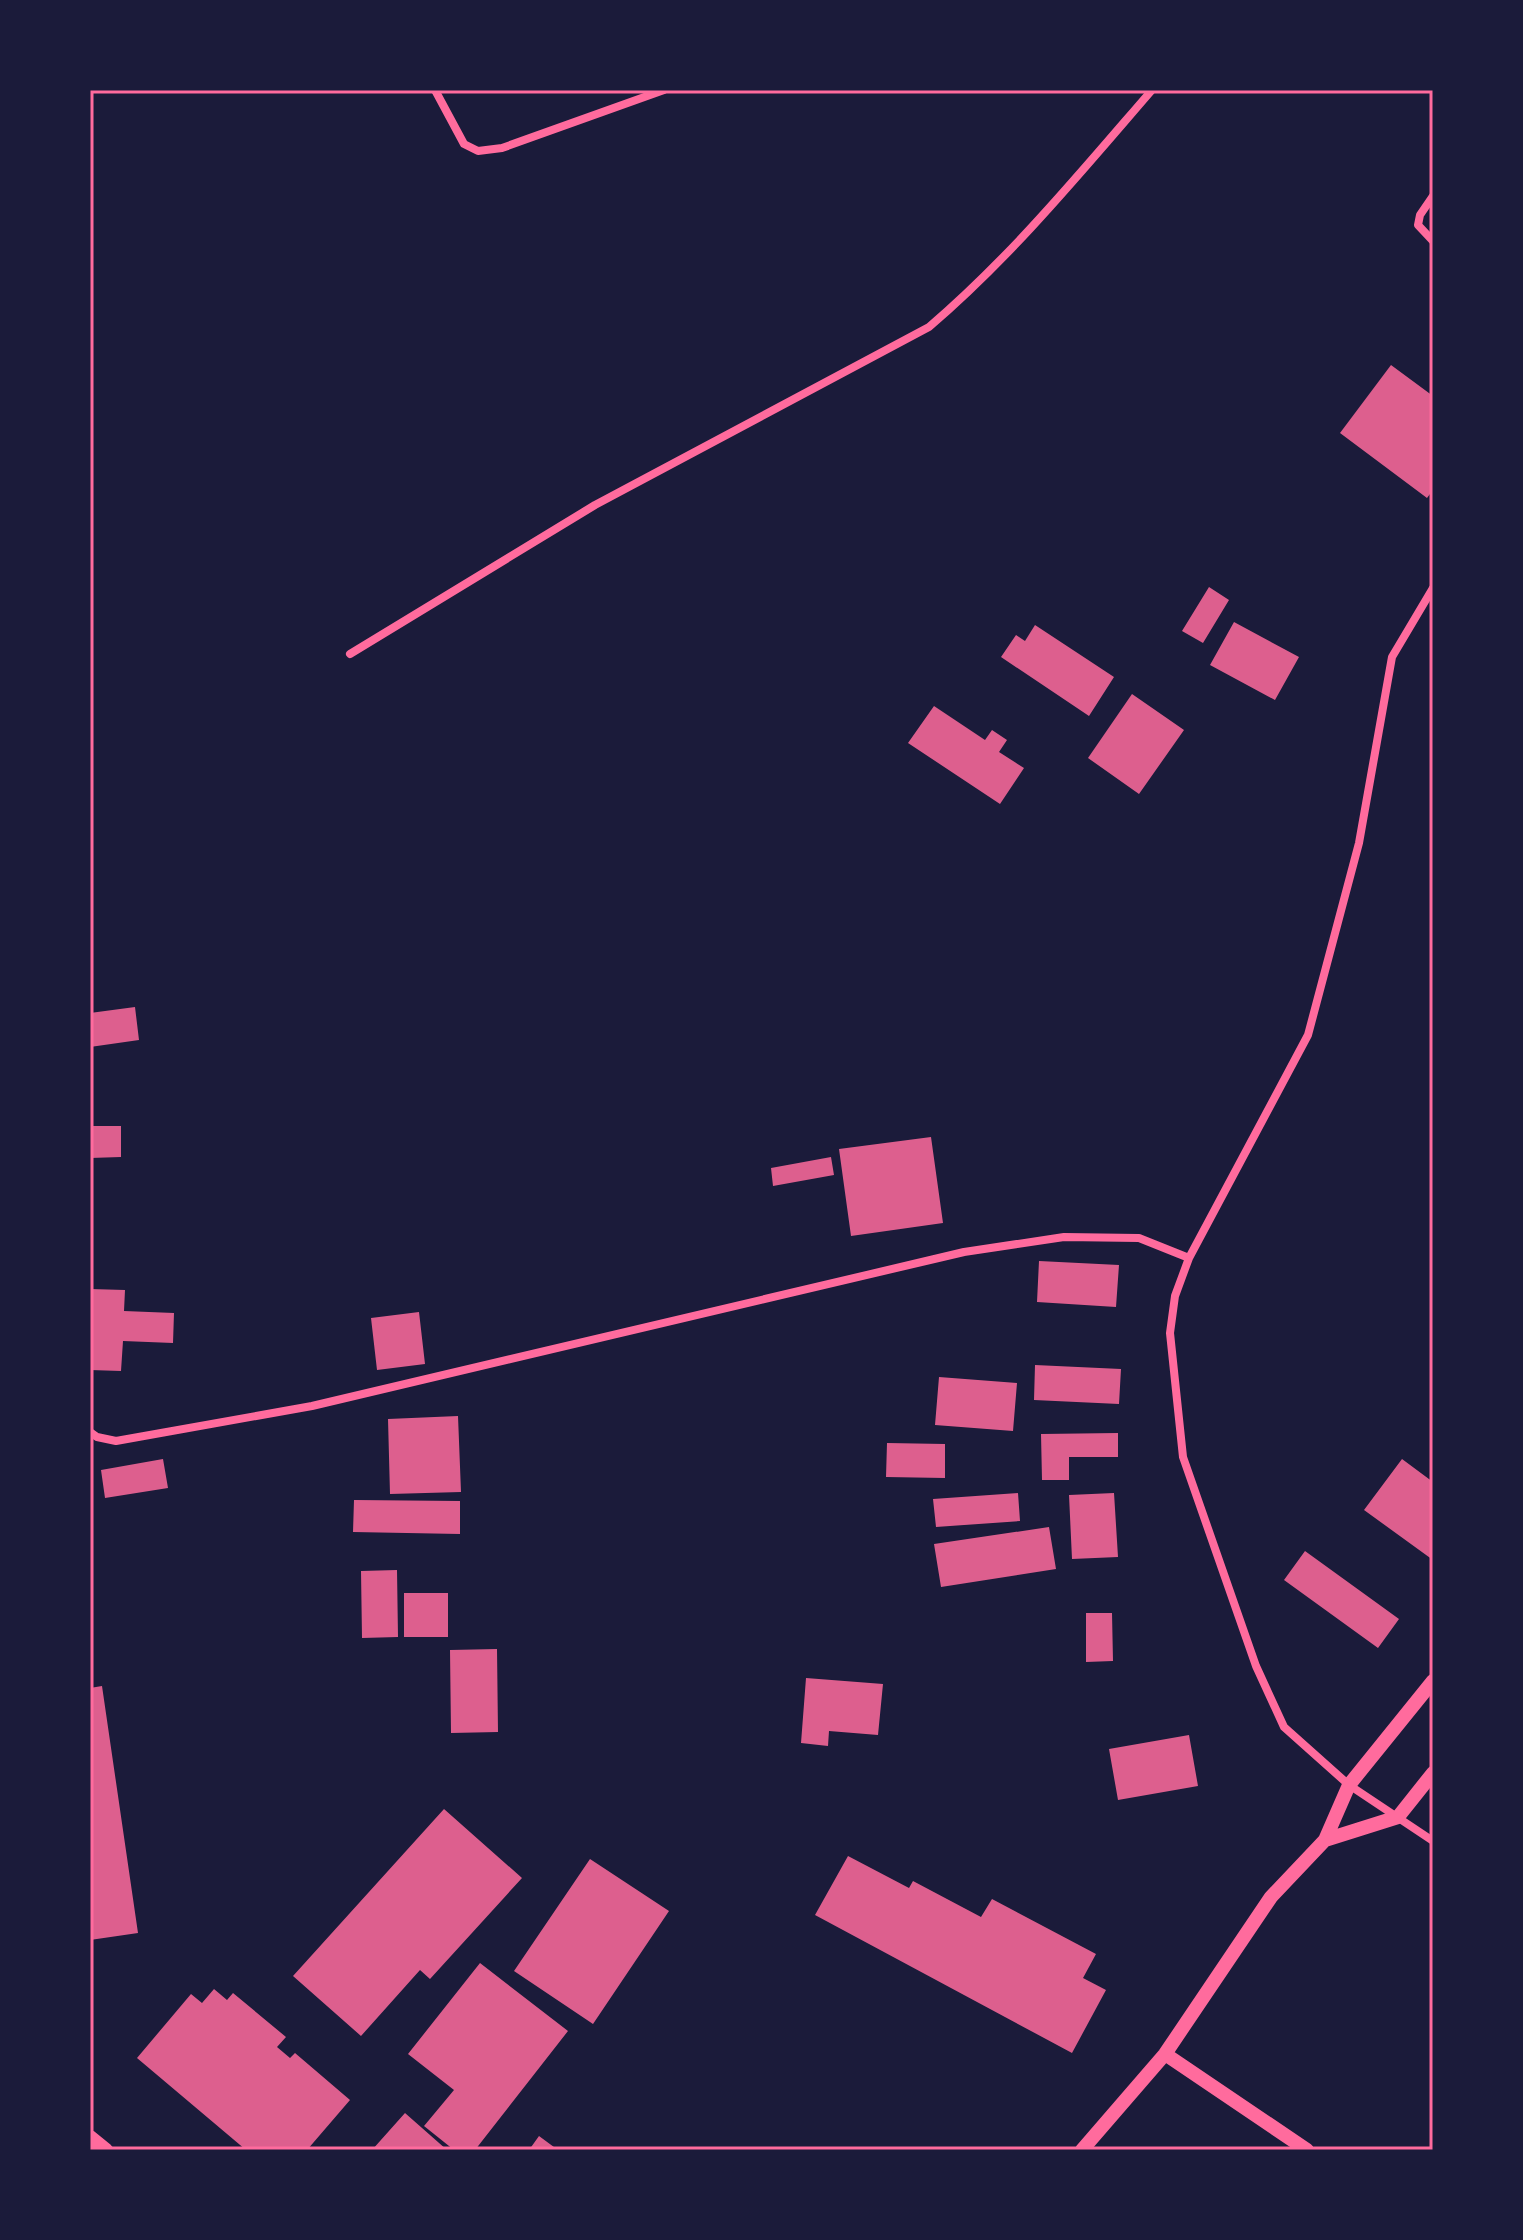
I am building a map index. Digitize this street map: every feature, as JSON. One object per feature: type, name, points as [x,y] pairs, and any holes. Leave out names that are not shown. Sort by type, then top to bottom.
[{"type":"street","points":[[435,90],[464,144],[478,151],[502,148],[664,90]]},
{"type":"street","points":[[350,654],[595,505],[929,327],[976,286],[1041,219],[1152,90]]},
{"type":"street","points":[[1433,196],[1420,215],[1418,225],[1433,241]]},
{"type":"street","points":[[1433,588],[1392,657],[1359,843],[1308,1035],[1189,1258],[1175,1296],[1170,1333],[1183,1457],[1256,1666],[1284,1727],[1349,1785],[1433,1841]]},
{"type":"street","points":[[90,1432],[97,1437],[116,1441],[312,1406],[964,1252],[1064,1237],[1139,1238],[1189,1258]]},
{"type":"street","points":[[1082,2150],[1165,2054],[1271,1897],[1325,1840],[1349,1785],[1433,1681]]},
{"type":"street","points":[[1325,1840],[1398,1817],[1433,1773]]},
{"type":"street","points":[[1165,2054],[1307,2150]]},
{"type":"street","points":[[90,2137],[106,2150]]},
{"type":"building","points":[[1391,365],[1433,396],[1433,490],[1427,498],[1340,433]]},
{"type":"building","points":[[1209,587],[1229,600],[1203,643],[1182,631]]},
{"type":"building","points":[[1234,622],[1299,657],[1275,700],[1210,665]]},
{"type":"building","points":[[1035,625],[1114,677],[1089,716],[1001,657],[1016,635],[1025,641]]},
{"type":"building","points":[[1132,694],[1184,730],[1139,794],[1088,758]]},
{"type":"building","points":[[934,706],[985,740],[992,730],[1007,740],[999,752],[1024,768],[1000,804],[908,743]]},
{"type":"building","points":[[135,1007],[139,1040],[90,1047],[90,1013]]},
{"type":"building","points":[[90,1126],[121,1126],[121,1157],[90,1158]]},
{"type":"building","points":[[931,1137],[943,1223],[851,1236],[839,1149]]},
{"type":"building","points":[[831,1157],[834,1175],[773,1186],[771,1168]]},
{"type":"building","points":[[1039,1261],[1119,1265],[1116,1307],[1037,1302]]},
{"type":"building","points":[[90,1289],[125,1290],[124,1311],[174,1313],[173,1343],[123,1341],[121,1371],[90,1370]]},
{"type":"building","points":[[419,1312],[425,1364],[377,1370],[371,1318]]},
{"type":"building","points":[[1035,1365],[1121,1369],[1119,1404],[1034,1400]]},
{"type":"building","points":[[939,1377],[1017,1383],[1013,1431],[935,1425]]},
{"type":"building","points":[[458,1416],[461,1492],[390,1494],[388,1419]]},
{"type":"building","points":[[1118,1433],[1118,1457],[1069,1457],[1069,1480],[1042,1480],[1041,1434]]},
{"type":"building","points":[[887,1443],[945,1444],[945,1478],[886,1477]]},
{"type":"building","points":[[163,1459],[168,1488],[105,1498],[101,1470]]},
{"type":"building","points":[[1402,1459],[1433,1482],[1433,1560],[1364,1510]]},
{"type":"building","points":[[1018,1493],[1020,1521],[936,1527],[933,1499]]},
{"type":"building","points":[[1114,1493],[1118,1557],[1072,1559],[1069,1495]]},
{"type":"building","points":[[354,1500],[460,1501],[460,1534],[353,1532]]},
{"type":"building","points":[[1049,1527],[1056,1569],[941,1587],[934,1544]]},
{"type":"building","points":[[1305,1551],[1399,1619],[1378,1648],[1284,1580]]},
{"type":"building","points":[[397,1570],[398,1637],[362,1638],[361,1571]]},
{"type":"building","points":[[404,1593],[448,1593],[448,1637],[404,1637]]},
{"type":"building","points":[[1086,1613],[1112,1613],[1113,1661],[1086,1662]]},
{"type":"building","points":[[497,1649],[498,1732],[451,1733],[450,1650]]},
{"type":"building","points":[[806,1678],[883,1684],[878,1735],[829,1731],[828,1746],[801,1743]]},
{"type":"building","points":[[102,1686],[138,1933],[90,1940],[90,1688]]},
{"type":"building","points":[[1189,1735],[1198,1786],[1118,1800],[1109,1749]]},
{"type":"building","points":[[444,1809],[522,1878],[430,1979],[420,1970],[361,2036],[293,1976]]},
{"type":"building","points":[[848,1856],[909,1888],[913,1881],[981,1917],[992,1899],[1096,1954],[1083,1978],[1106,1990],[1072,2053],[815,1915]]},
{"type":"building","points":[[590,1859],[669,1911],[593,2024],[514,1971]]},
{"type":"building","points":[[480,1963],[568,2031],[475,2150],[454,2150],[424,2126],[454,2090],[408,2054]]},
{"type":"building","points":[[214,1989],[227,2000],[233,1993],[286,2037],[277,2047],[290,2058],[295,2053],[350,2100],[307,2150],[246,2150],[137,2058],[191,1994],[202,2003]]},
{"type":"building","points":[[405,2113],[447,2150],[372,2150]]},
{"type":"building","points":[[539,2136],[558,2150],[529,2150]]}]
